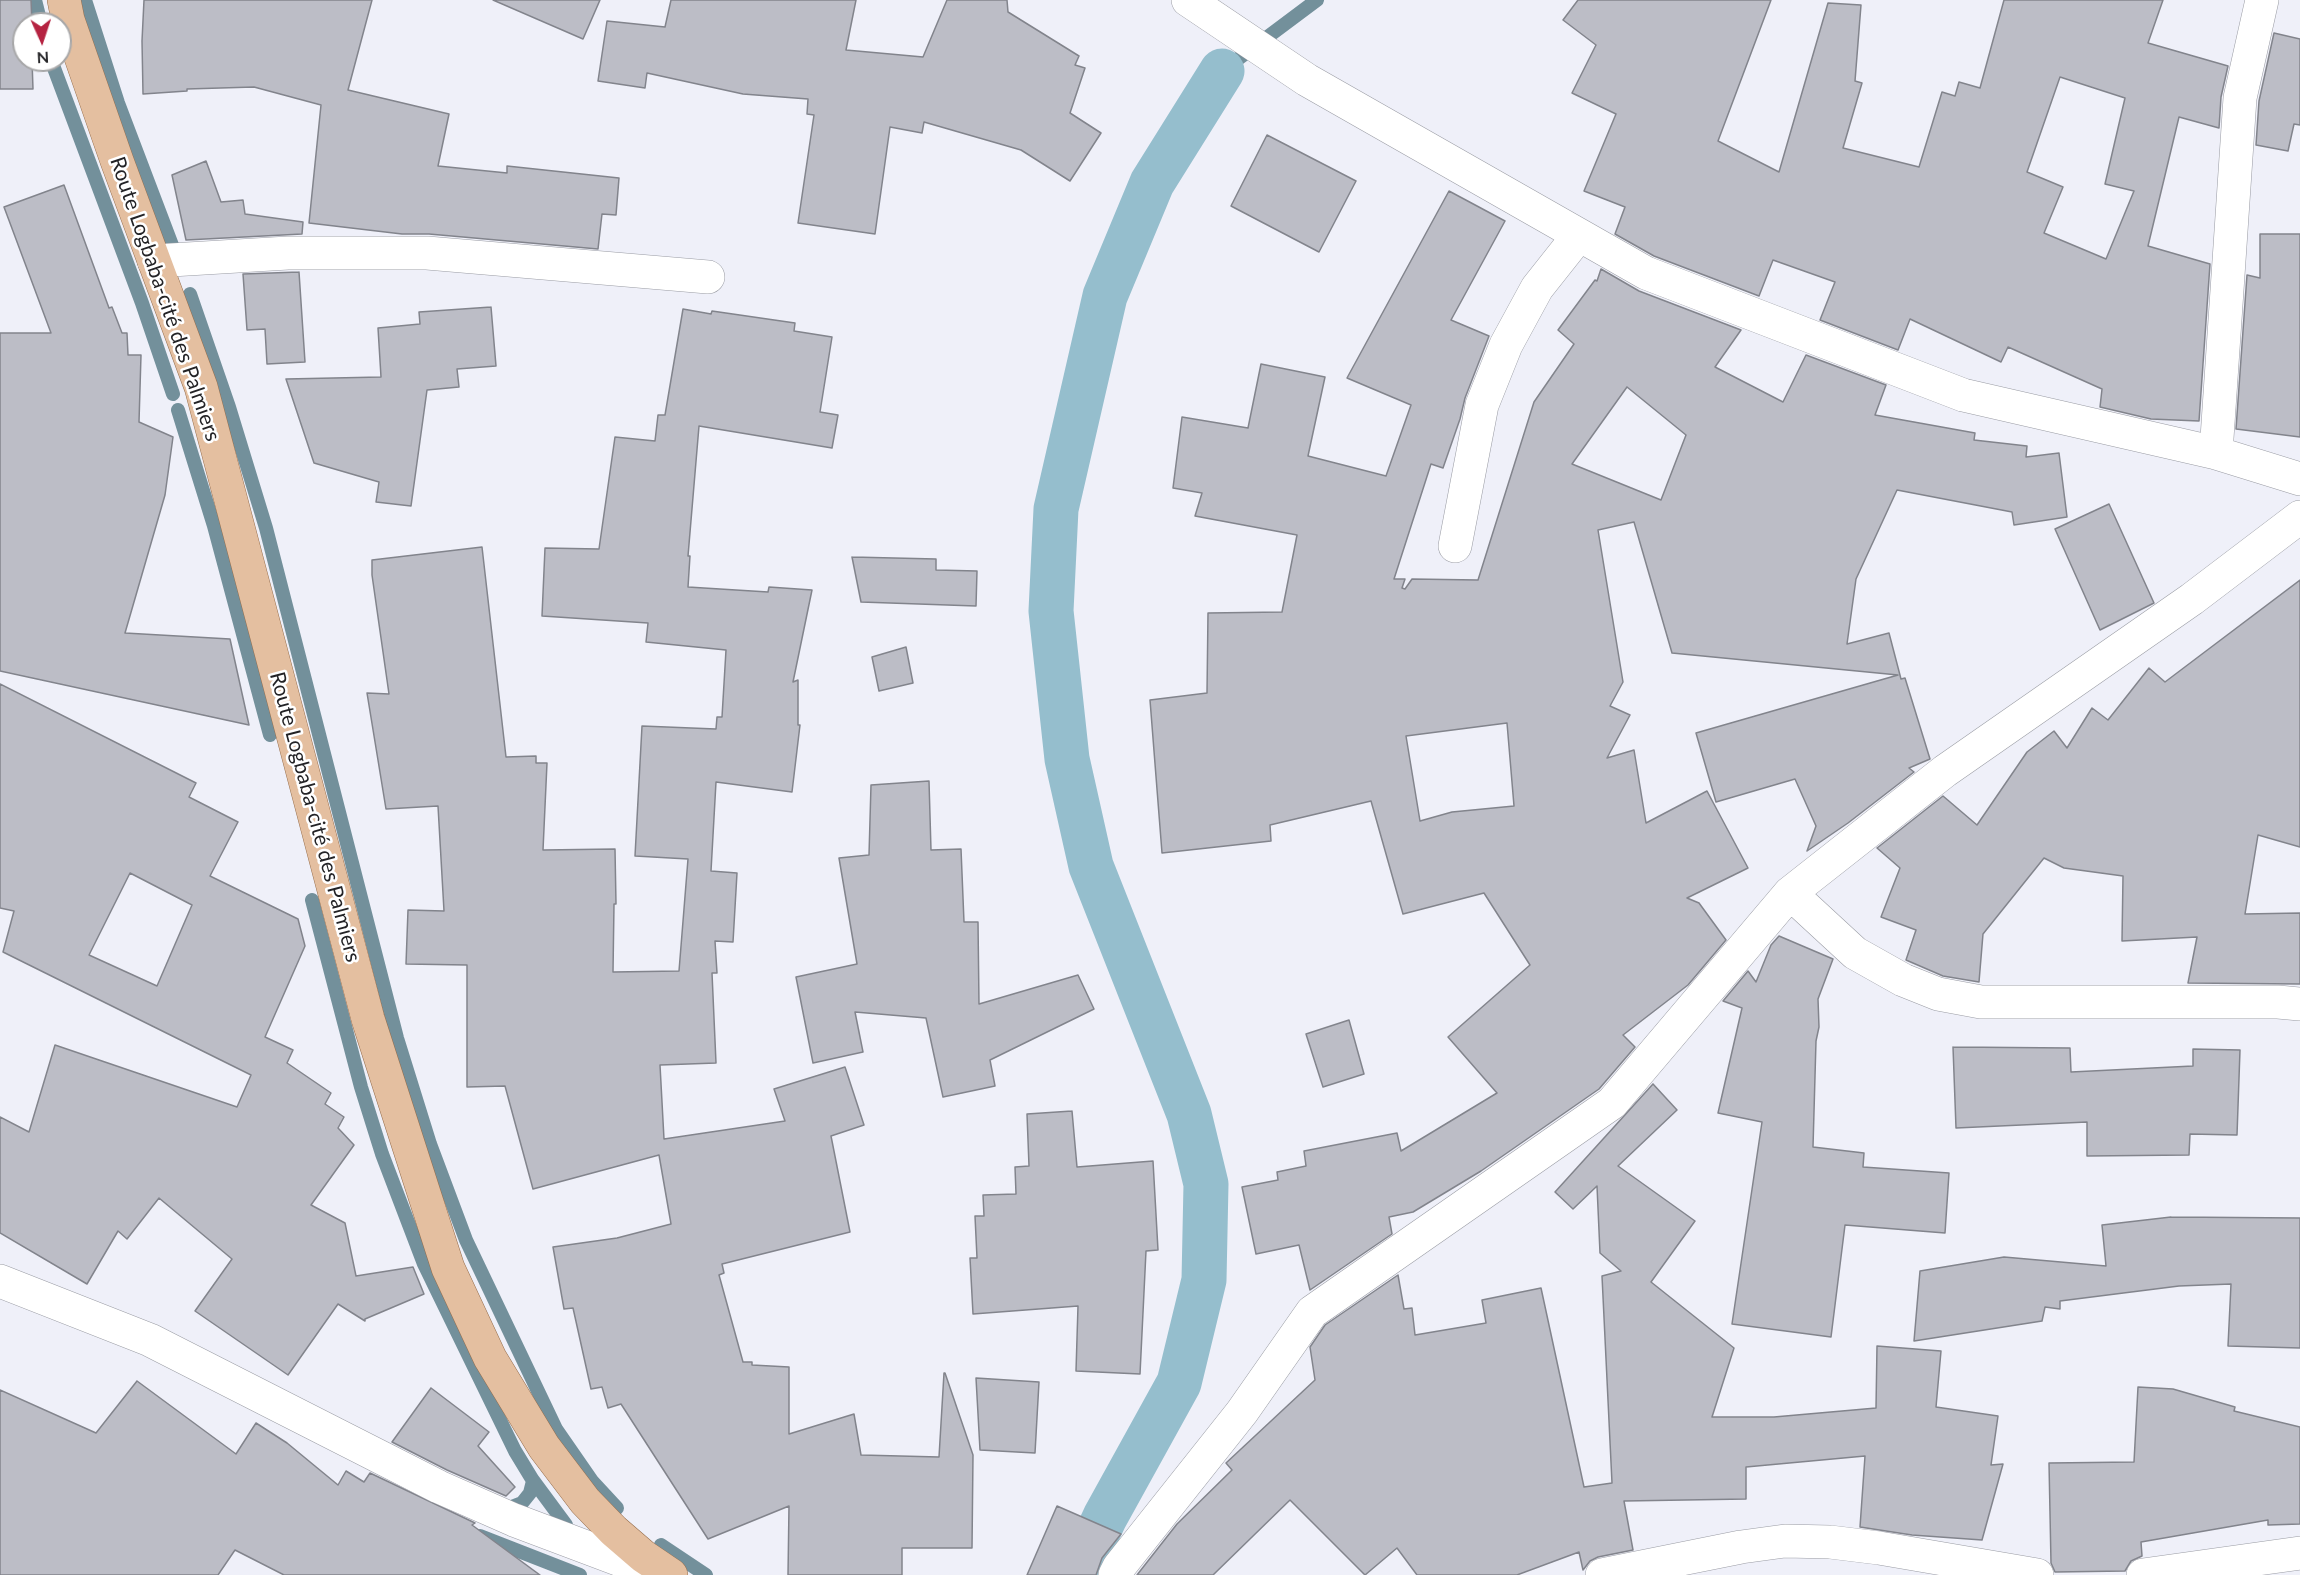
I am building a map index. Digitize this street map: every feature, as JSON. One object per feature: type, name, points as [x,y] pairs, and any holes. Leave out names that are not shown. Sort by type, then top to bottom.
[{"type":"main road","name":"Route Logbaba-cité des Palmiers","points":[[64,0],[68,20],[117,161],[201,387],[368,1019],[448,1268],[490,1358],[544,1447],[585,1501],[614,1531],[642,1556],[671,1575]]},
{"type":"street","points":[[1188,0],[1307,80],[1646,273],[1963,395],[2216,453],[2300,479]]},
{"type":"street","points":[[2216,453],[2241,98],[2262,0]]},
{"type":"street","points":[[1455,546],[1482,405],[1502,355],[1537,288],[1579,235]]},
{"type":"street","points":[[154,261],[288,253],[427,254],[708,276]]},
{"type":"street","points":[[1115,1575],[1242,1412],[1312,1312],[1612,1103],[1790,893],[1945,771],[2192,599],[2300,517]]},
{"type":"street","points":[[1790,893],[1855,953],[1903,980],[1938,994],[1981,1002],[2278,1002],[2300,1004]]},
{"type":"street","points":[[0,1281],[150,1340],[439,1487],[514,1520],[660,1575]]},
{"type":"street","points":[[1602,1575],[1741,1546],[1785,1541],[1830,1542],[1879,1548],[2037,1575]]},
{"type":"street","points":[[2143,1575],[2300,1553]]},
{"type":"building","points":[[0,0],[31,0],[32,12],[12,12],[12,72],[32,72],[33,89],[0,89]]},
{"type":"building","points":[[144,0],[372,0],[348,90],[449,114],[438,166],[507,173],[507,166],[619,178],[616,215],[602,214],[598,249],[429,234],[402,234],[309,223],[321,105],[254,87],[187,89],[187,91],[143,94]]},
{"type":"building","points":[[493,0],[600,0],[583,39]]},
{"type":"building","points":[[671,0],[856,0],[846,50],[923,57],[947,0],[1007,0],[1008,12],[1079,56],[1075,65],[1085,68],[1070,113],[1101,133],[1070,181],[1021,150],[924,122],[922,133],[890,127],[875,234],[798,223],[814,115],[807,114],[808,99],[743,94],[647,73],[645,88],[598,81],[607,21],[665,27]]},
{"type":"building","points":[[1578,0],[1771,0],[1718,141],[1779,172],[1828,3],[1861,5],[1855,81],[1862,83],[1843,148],[1919,167],[1942,92],[1955,96],[1959,82],[1980,88],[2004,0],[2163,0],[2148,43],[2228,66],[2221,97],[2219,128],[2179,117],[2148,246],[2210,264],[2199,421],[2151,419],[2100,407],[2102,389],[2008,347],[2001,362],[1910,319],[1898,350],[1820,320],[1835,282],[1773,260],[1759,296],[1654,256],[1615,234],[1625,207],[1584,191],[1616,114],[1572,93],[1596,45],[1563,20]],"holes":[[[2060,77],[2125,98],[2105,184],[2134,191],[2106,259],[2044,233],[2063,187],[2027,172]]]},
{"type":"building","points":[[2274,33],[2300,39],[2300,125],[2294,124],[2288,151],[2256,145],[2259,101]]},
{"type":"building","points":[[1267,135],[1356,181],[1319,252],[1231,206]]},
{"type":"building","points":[[206,161],[221,202],[243,200],[245,214],[303,222],[302,234],[186,240],[172,175]]},
{"type":"building","points":[[64,185],[109,308],[112,307],[122,333],[127,333],[128,355],[141,355],[139,422],[173,437],[165,495],[125,633],[230,639],[249,725],[0,671],[0,333],[51,333],[4,207]]},
{"type":"building","points":[[1449,191],[1505,221],[1451,320],[1489,336],[1465,398],[1443,468],[1431,464],[1394,579],[1405,579],[1402,588],[1405,589],[1412,579],[1478,580],[1534,402],[1574,344],[1558,330],[1595,280],[1597,281],[1601,269],[1639,291],[1741,330],[1715,367],[1783,402],[1806,355],[1886,385],[1875,415],[1975,433],[1974,440],[2027,446],[2026,457],[2059,453],[2067,517],[2014,525],[2012,512],[1897,490],[1856,579],[1847,644],[1889,633],[1901,679],[1905,678],[1930,759],[1909,768],[1914,772],[1848,823],[1807,851],[1816,826],[1795,779],[1716,802],[1696,733],[1898,675],[1672,653],[1634,522],[1598,530],[1623,682],[1610,706],[1630,715],[1607,758],[1634,750],[1646,823],[1707,791],[1748,868],[1687,898],[1699,903],[1726,940],[1688,985],[1623,1035],[1635,1047],[1599,1089],[1481,1171],[1413,1212],[1389,1217],[1392,1234],[1310,1290],[1299,1245],[1256,1254],[1242,1187],[1278,1180],[1277,1172],[1306,1166],[1304,1151],[1397,1133],[1401,1151],[1497,1093],[1448,1037],[1530,965],[1484,893],[1403,914],[1371,801],[1270,825],[1271,841],[1162,853],[1150,700],[1207,693],[1208,613],[1282,612],[1297,535],[1195,516],[1202,493],[1173,488],[1182,417],[1248,428],[1261,364],[1325,377],[1308,456],[1386,476],[1411,405],[1347,378]],"holes":[[[1627,387],[1686,435],[1661,500],[1572,464]],[[1507,723],[1514,806],[1452,812],[1420,821],[1406,736]]]},
{"type":"building","points":[[2260,234],[2300,234],[2300,437],[2236,429],[2247,275],[2260,278]]},
{"type":"building","points":[[299,272],[305,362],[267,364],[265,329],[247,330],[243,274]]},
{"type":"building","points":[[491,307],[496,366],[457,369],[459,387],[427,390],[411,506],[376,502],[379,482],[314,463],[286,379],[381,377],[378,328],[420,324],[419,312]]},
{"type":"building","points":[[683,309],[795,323],[794,331],[832,337],[820,412],[838,415],[832,448],[699,426],[688,556],[690,556],[688,587],[768,592],[769,587],[812,590],[793,682],[798,680],[798,725],[800,725],[792,792],[716,782],[711,871],[737,873],[733,942],[715,941],[717,973],[712,973],[716,1063],[660,1065],[664,1139],[785,1121],[774,1089],[845,1067],[864,1125],[831,1136],[850,1232],[722,1264],[724,1273],[719,1275],[743,1362],[752,1362],[752,1365],[789,1367],[789,1434],[854,1414],[861,1455],[939,1457],[945,1373],[973,1455],[972,1548],[902,1548],[902,1575],[788,1575],[789,1506],[708,1539],[621,1404],[608,1408],[602,1387],[591,1389],[573,1308],[564,1309],[553,1247],[617,1238],[671,1224],[659,1155],[533,1189],[505,1086],[467,1087],[467,965],[406,964],[408,910],[444,911],[438,806],[386,809],[367,693],[389,694],[372,575],[372,560],[482,547],[506,757],[536,756],[536,763],[547,763],[543,850],[615,849],[616,904],[614,904],[613,972],[679,971],[688,859],[635,856],[642,726],[716,729],[717,717],[722,717],[726,650],[646,642],[648,623],[542,616],[545,548],[599,549],[615,437],[655,441],[658,415],[665,415]]},
{"type":"building","points":[[2109,504],[2154,603],[2100,630],[2055,529]]},
{"type":"building","points":[[852,557],[936,559],[936,570],[977,571],[976,606],[861,602]]},
{"type":"building","points":[[2300,580],[2300,847],[2258,835],[2245,914],[2300,913],[2300,984],[2188,983],[2197,937],[2122,941],[2123,876],[2064,868],[2044,858],[1983,934],[1979,982],[1943,976],[1906,960],[1916,930],[1881,917],[1900,868],[1877,848],[1943,796],[1977,825],[2027,752],[2054,731],[2067,748],[2092,708],[2108,720],[2149,668],[2165,682]]},
{"type":"building","points":[[906,647],[913,683],[879,691],[872,657]]},
{"type":"building","points":[[0,684],[196,783],[189,797],[238,822],[210,876],[298,919],[305,946],[265,1037],[293,1050],[287,1063],[331,1093],[325,1104],[344,1117],[338,1128],[354,1145],[311,1205],[345,1223],[356,1276],[413,1267],[424,1294],[365,1319],[365,1321],[338,1304],[288,1375],[195,1311],[232,1259],[159,1198],[127,1239],[118,1231],[87,1284],[0,1233],[0,1117],[29,1132],[55,1045],[237,1107],[251,1075],[3,952],[14,911],[0,908]],"holes":[[[130,873],[192,905],[157,986],[89,955]]]},
{"type":"building","points":[[929,781],[931,850],[961,849],[964,922],[978,922],[979,1004],[1078,975],[1094,1009],[990,1060],[995,1086],[943,1097],[926,1018],[855,1012],[863,1052],[813,1063],[796,977],[857,964],[839,858],[869,855],[871,785]]},
{"type":"building","points":[[1779,936],[1833,959],[1818,999],[1819,1027],[1816,1041],[1813,1147],[1864,1153],[1863,1167],[1949,1173],[1945,1233],[1845,1225],[1831,1337],[1732,1324],[1762,1122],[1718,1113],[1742,1008],[1723,1001],[1748,971],[1756,982],[1771,945]]},
{"type":"building","points":[[1349,1020],[1364,1074],[1323,1087],[1306,1034]]},
{"type":"building","points":[[1953,1047],[2070,1048],[2071,1072],[2193,1066],[2193,1049],[2240,1050],[2237,1135],[2190,1134],[2189,1155],[2087,1156],[2087,1122],[1956,1128]]},
{"type":"building","points":[[1653,1084],[1677,1110],[1618,1166],[1695,1221],[1651,1282],[1734,1348],[1712,1417],[1774,1417],[1876,1408],[1877,1346],[1941,1351],[1936,1407],[1998,1416],[1991,1465],[2003,1464],[1982,1540],[1912,1535],[1860,1527],[1865,1456],[1746,1467],[1746,1499],[1624,1501],[1633,1550],[1598,1557],[1590,1561],[1583,1570],[1579,1552],[1517,1575],[1417,1575],[1397,1548],[1365,1575],[1290,1500],[1213,1575],[1137,1575],[1177,1524],[1232,1470],[1226,1463],[1315,1380],[1310,1347],[1325,1325],[1398,1275],[1404,1309],[1412,1308],[1415,1335],[1486,1323],[1482,1300],[1541,1288],[1584,1487],[1612,1483],[1602,1276],[1621,1271],[1600,1253],[1597,1186],[1573,1209],[1555,1192]]},
{"type":"building","points":[[1072,1111],[1077,1167],[1153,1161],[1158,1250],[1146,1251],[1140,1374],[1076,1371],[1078,1306],[973,1314],[970,1258],[977,1258],[975,1216],[984,1216],[983,1195],[1016,1194],[1015,1167],[1029,1166],[1027,1114]]},
{"type":"building","points":[[2171,1217],[2300,1218],[2300,1348],[2228,1346],[2231,1284],[2179,1286],[2060,1301],[2060,1309],[2045,1307],[2042,1321],[1914,1341],[1920,1271],[2004,1257],[2106,1266],[2102,1225]]},
{"type":"building","points":[[976,1378],[1039,1382],[1035,1453],[980,1450]]},
{"type":"building","points":[[137,1381],[236,1454],[256,1423],[287,1443],[338,1485],[346,1471],[364,1482],[370,1473],[475,1523],[472,1525],[540,1575],[284,1575],[235,1550],[218,1575],[0,1575],[0,1390],[96,1433]]},
{"type":"building","points":[[2138,1387],[2173,1389],[2235,1407],[2234,1411],[2300,1427],[2300,1524],[2268,1525],[2268,1520],[2141,1542],[2142,1556],[2131,1561],[2125,1571],[2055,1572],[2051,1563],[2049,1463],[2134,1462]]},
{"type":"building","points":[[431,1388],[489,1432],[478,1446],[515,1487],[506,1496],[392,1442]]},
{"type":"building","points":[[1057,1506],[1121,1534],[1102,1558],[1096,1575],[1027,1575]]},
{"type":"waterway","points":[[35,0],[38,12]]},
{"type":"waterway","points":[[85,0],[118,103],[178,261]]},
{"type":"waterway","points":[[1222,71],[1317,0]]},
{"type":"waterway","points":[[1078,1575],[1105,1517],[1179,1383],[1204,1280],[1206,1184],[1189,1114],[1091,866],[1067,759],[1051,611],[1056,509],[1105,296],[1152,183],[1222,71]]},
{"type":"waterway","points":[[55,72],[142,303],[173,394]]},
{"type":"waterway","points":[[190,294],[229,407],[266,528],[397,1038],[430,1144],[466,1240],[556,1429],[592,1481],[617,1508]]},
{"type":"waterway","points":[[178,410],[214,526],[270,735]]},
{"type":"waterway","points":[[312,900],[361,1087],[382,1154],[424,1264],[515,1451],[532,1479],[566,1525]]},
{"type":"waterway","points":[[504,1510],[522,1503],[530,1493],[533,1481]]},
{"type":"waterway","points":[[480,1536],[580,1575]]},
{"type":"waterway","points":[[661,1545],[706,1575]]}]
